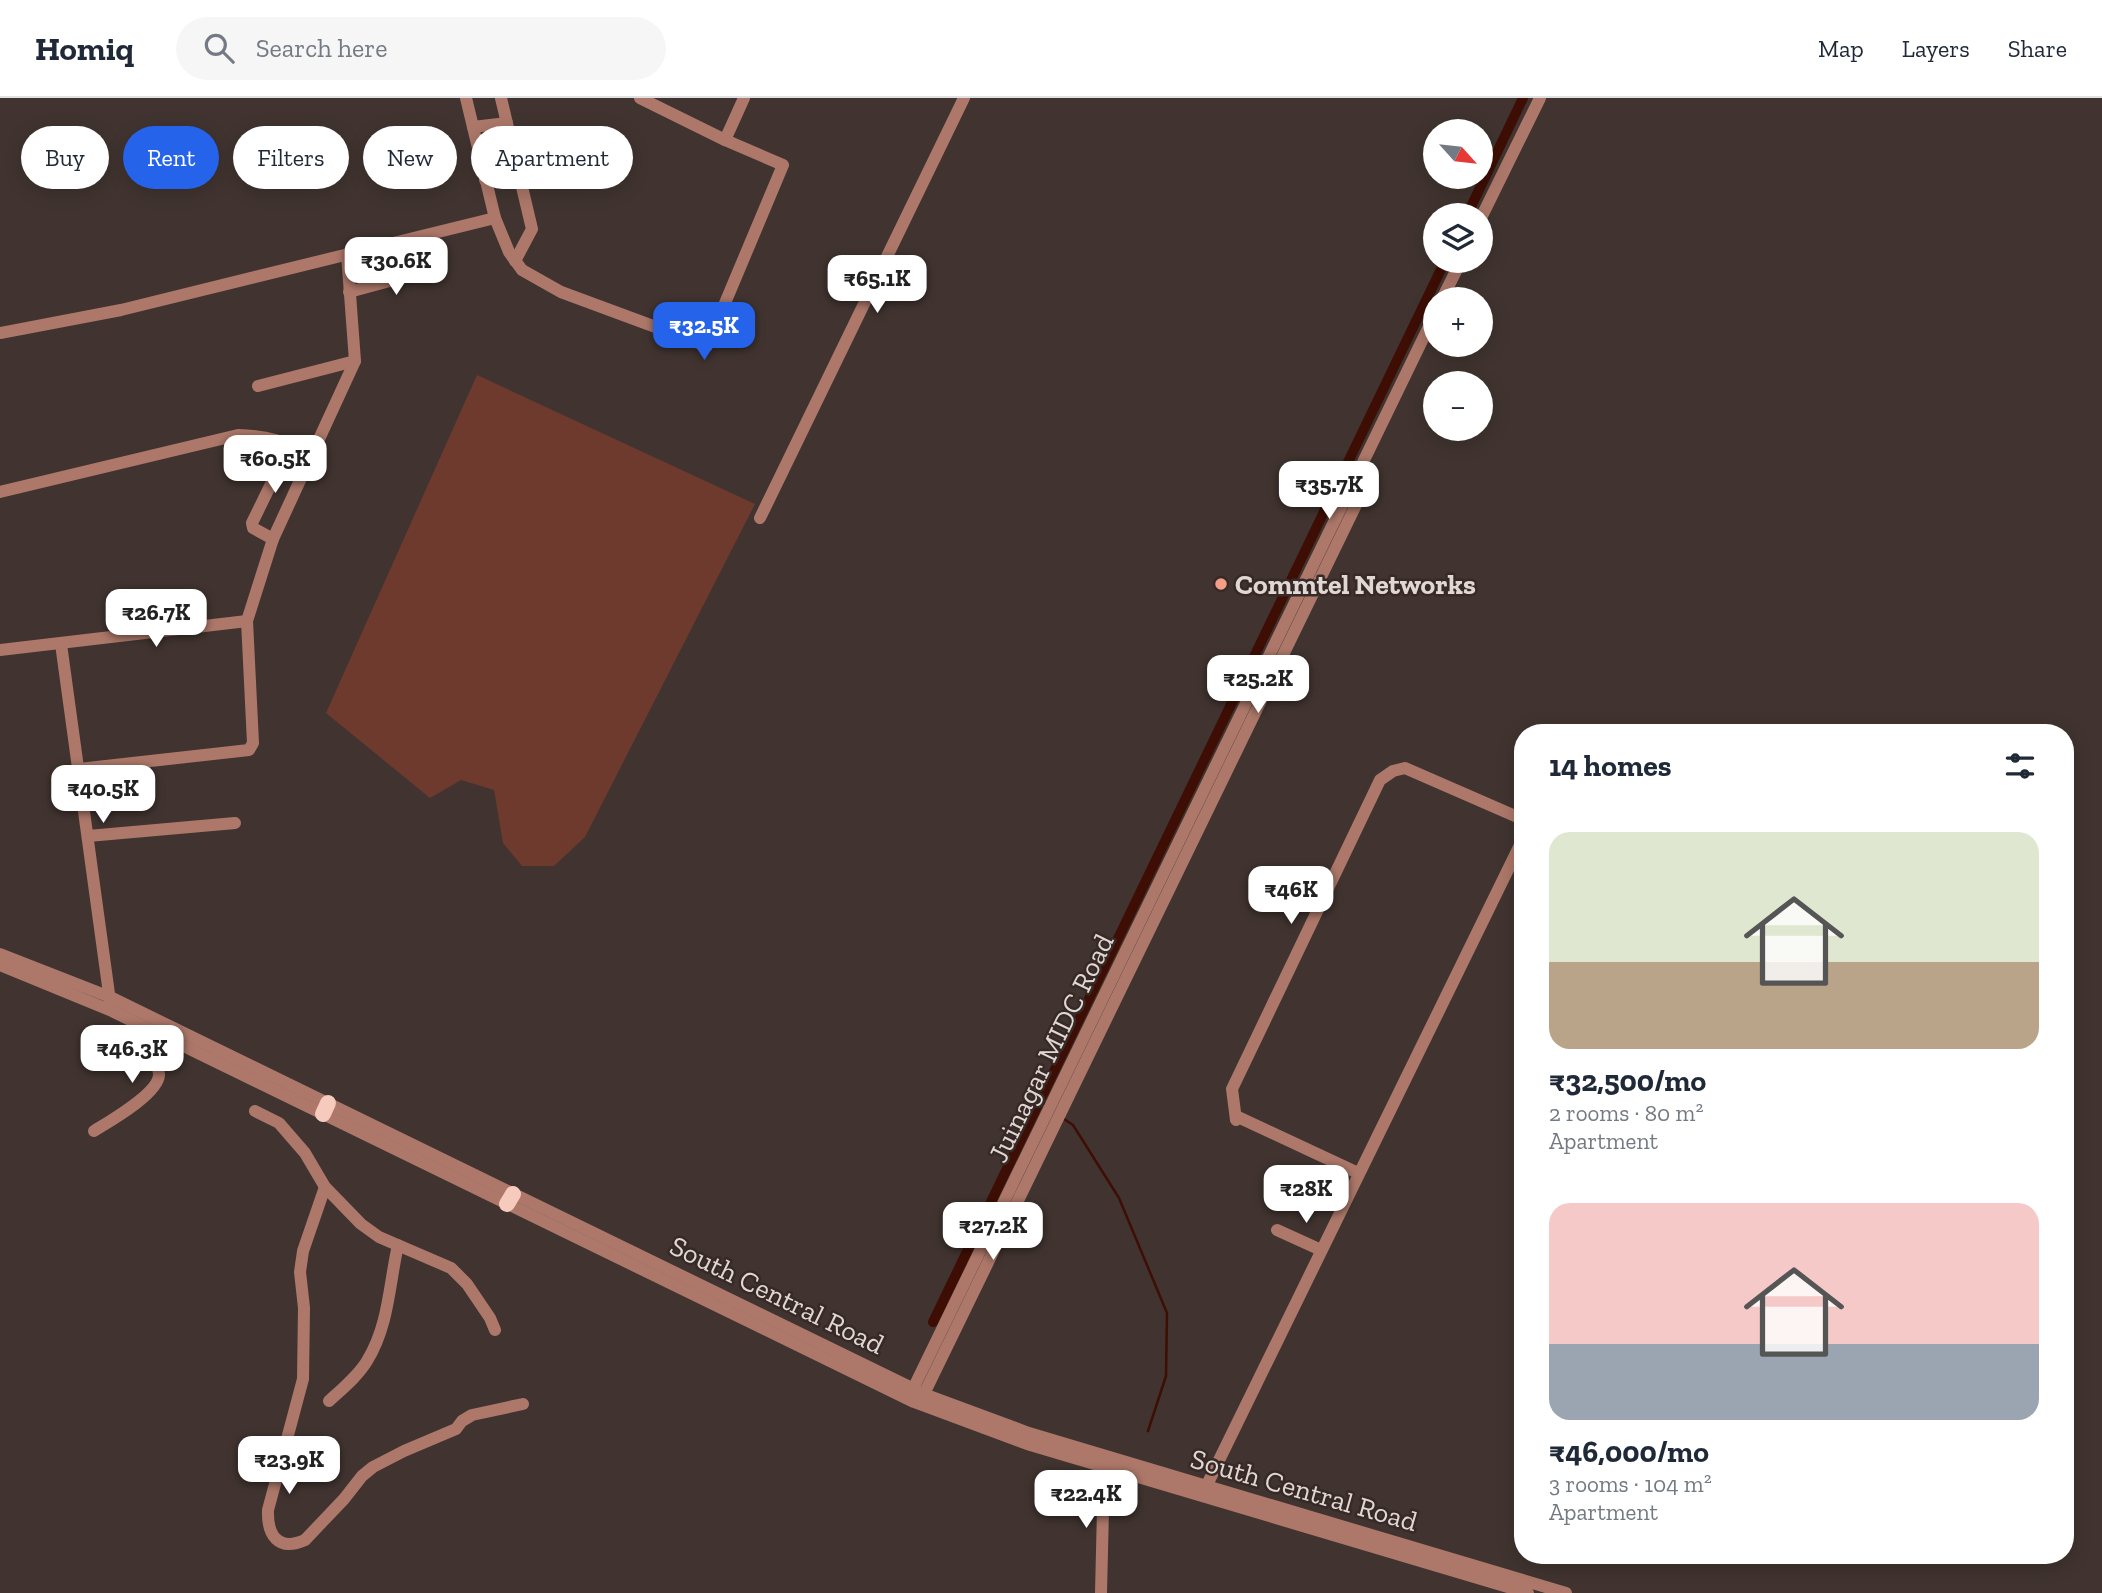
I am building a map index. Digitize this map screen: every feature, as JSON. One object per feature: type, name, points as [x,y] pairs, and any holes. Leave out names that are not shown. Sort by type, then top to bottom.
[{"type":"street","points":[[466,98],[473,126]]},
{"type":"street","points":[[501,98],[508,126]]},
{"type":"street","points":[[487,189],[495,218],[509,252],[522,270],[561,292],[707,346],[783,165],[640,98]]},
{"type":"street","points":[[725,140],[744,98]]},
{"type":"street","points":[[760,518],[964,98]]},
{"type":"street","points":[[1488,203],[1540,98]]},
{"type":"street","points":[[482,126],[507,123]]},
{"type":"street","points":[[515,261],[532,229],[522,189]]},
{"type":"street","points":[[0,333],[121,310],[495,218]]},
{"type":"street","points":[[79,769],[249,750],[253,743],[247,621],[273,539],[355,361],[347,254]]},
{"type":"street","points":[[349,292],[434,269]]},
{"type":"street","name":"Juinagar MIDC Road","points":[[917,1395],[1312,581],[1423,340]]},
{"type":"street","points":[[258,386],[355,361]]},
{"type":"street","points":[[0,492],[238,435],[263,436],[310,455]]},
{"type":"street","points":[[273,539],[253,528],[252,523],[290,445]]},
{"type":"street","name":"Juinagar MIDC Road","points":[[1312,581],[1371,474]]},
{"type":"street","points":[[0,650],[247,621]]},
{"type":"street","points":[[61,644],[112,1011]]},
{"type":"street","points":[[1358,1174],[1238,1117],[1236,1120],[1232,1089],[1380,780],[1392,771],[1405,768],[1514,816]]},
{"type":"street","points":[[88,836],[235,823]]},
{"type":"street","points":[[1204,1491],[1514,857]]},
{"type":"street","name":"South Central Road","points":[[0,954],[110,997],[326,1109],[510,1199],[917,1395],[1027,1444],[1106,1462],[1566,1593]]},
{"type":"street","name":"South Central Road","points":[[0,965],[112,1011],[326,1109]]},
{"type":"street","points":[[94,1131],[148,1094],[155,1085],[159,1075],[145,1028]]},
{"type":"street","points":[[254,1111],[279,1123],[305,1153],[326,1187],[361,1224],[379,1237],[451,1268],[467,1284],[495,1330]]},
{"type":"street","points":[[326,1187],[303,1251],[300,1272],[304,1308],[303,1379],[268,1510],[267,1526],[276,1539],[284,1544],[297,1544],[305,1540],[373,1467],[456,1429],[472,1415],[523,1404]]},
{"type":"street","points":[[1277,1230],[1321,1250]]},
{"type":"street","points":[[329,1401],[367,1362],[390,1301],[398,1245]]},
{"type":"street","points":[[1101,1593],[1106,1462]]},
{"type":"street","name":"South Central Road","points":[[1204,1491],[1528,1593]]},
{"type":"shaded area","points":[[477,375],[755,504],[585,837],[554,866],[522,866],[503,843],[494,790],[461,780],[430,798],[326,713]]},
{"type":"waterway","points":[[1473,203],[1523,98]]},
{"type":"waterway","points":[[933,1322],[1439,273]]},
{"type":"waterway","points":[[1040,1100],[1047,1106]]},
{"type":"waterway","points":[[1064,1119],[1073,1125],[1119,1198],[1167,1313],[1166,1376],[1148,1431]]},
{"type":"place","name":"Commtel Networks","points":[[1221,584]]}]
